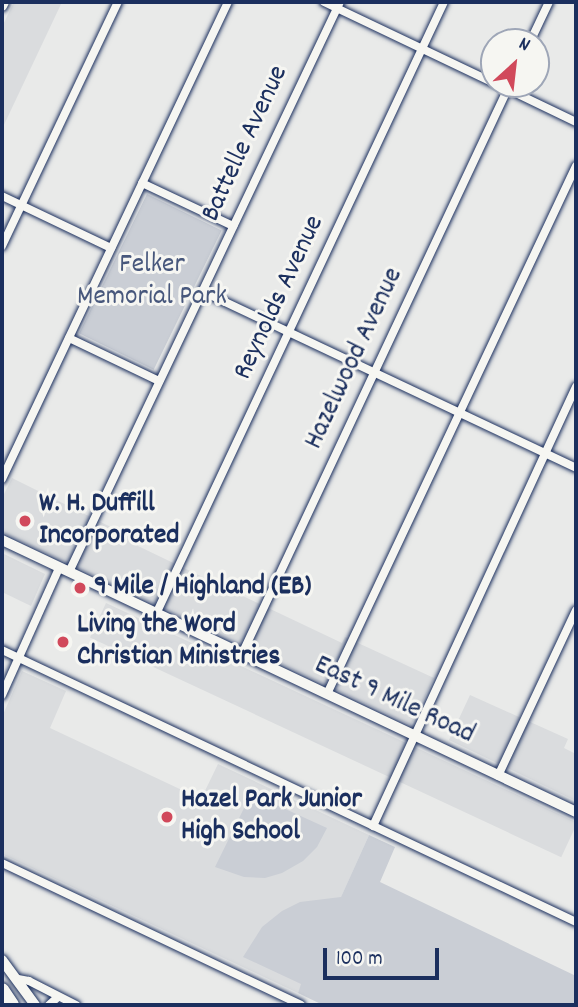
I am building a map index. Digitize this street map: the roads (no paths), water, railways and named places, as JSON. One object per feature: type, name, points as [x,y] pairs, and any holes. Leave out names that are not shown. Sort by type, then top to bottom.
[{"type":"highway","points":[[2,990],[12,1005]]},
{"type":"main road","name":"East 9 Mile Road","points":[[2,540],[576,812]]},
{"type":"main road","points":[[2,960],[36,1005]]},
{"type":"street","points":[[2,246],[118,2]]},
{"type":"street","points":[[2,479],[228,2]]},
{"type":"street","points":[[324,2],[338,5],[480,76]]},
{"type":"street","name":"Reynolds Avenue","points":[[156,614],[444,2]]},
{"type":"street","points":[[537,28],[549,2]]},
{"type":"street","name":"Battelle Avenue","points":[[2,695],[18,658],[159,381],[338,5]]},
{"type":"street","name":"Hazelwood Avenue","points":[[242,654],[504,98]]},
{"type":"street","points":[[530,98],[576,122]]},
{"type":"street","points":[[327,694],[576,166]]},
{"type":"street","points":[[142,183],[233,226]]},
{"type":"street","points":[[2,196],[111,248]]},
{"type":"street","points":[[202,291],[576,468]]},
{"type":"street","points":[[69,338],[159,381]]},
{"type":"street","points":[[373,826],[576,387]]},
{"type":"street","points":[[498,776],[576,610]]},
{"type":"street","points":[[2,650],[576,922]]},
{"type":"street","points":[[2,863],[296,1004]]},
{"type":"street","points":[[18,979],[29,981],[76,1005]]},
{"type":"street","points":[[49,1005],[58,997]]},
{"type":"place","name":"W. H. Duffill Incorporated","points":[[25,521]]},
{"type":"place","name":"9 Mile / Highland (EB)","points":[[80,588]]},
{"type":"place","name":"Living the Word Christian Ministries","points":[[63,642]]},
{"type":"place","name":"Hazel Park Junior High School","points":[[167,817]]},
{"type":"park label","name":"Felker Memorial Park","points":[[152,282]]}]
